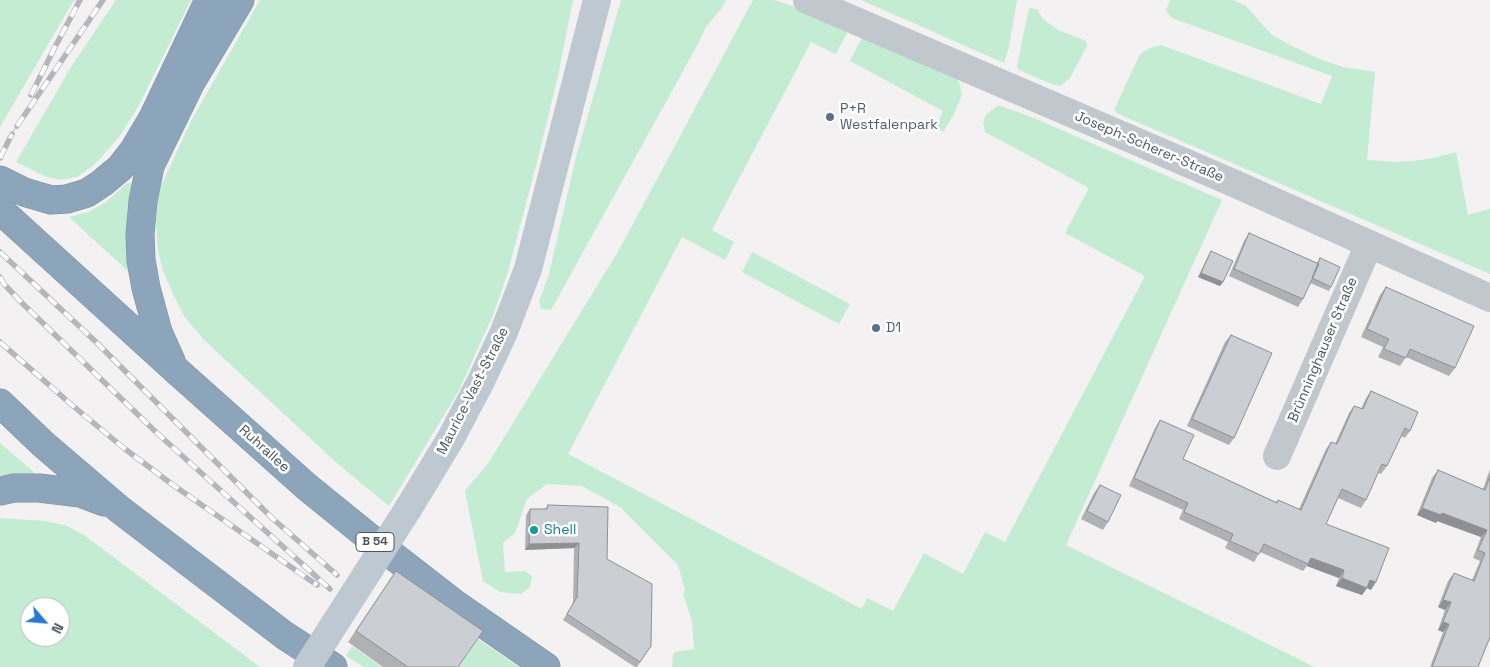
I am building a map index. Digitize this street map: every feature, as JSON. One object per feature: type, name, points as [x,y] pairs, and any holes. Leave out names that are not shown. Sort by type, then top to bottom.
[{"type":"highway","points":[[0,180],[24,192],[51,200],[67,199],[87,193],[102,184],[120,168],[134,150],[152,118],[209,0]]},
{"type":"highway","points":[[176,371],[158,332],[146,288],[141,260],[140,234],[143,201],[150,166],[191,82],[240,0]]},
{"type":"highway","name":"Ruhrallee","points":[[0,210],[176,371],[307,487],[455,604],[546,667]]},
{"type":"highway","points":[[0,403],[43,444],[119,509],[284,635],[333,667]]},
{"type":"highway","points":[[0,490],[39,488],[64,490],[80,493],[119,509]]},
{"type":"main road","name":"Maurice-Vast-Straße","points":[[307,667],[408,509],[450,438],[481,381],[504,332],[528,269],[597,0]]},
{"type":"street","name":"Joseph-Scherer-Straße","points":[[807,0],[1231,182],[1490,298]]},
{"type":"street","name":"Brünninghauser Straße","points":[[1277,456],[1369,244]]},
{"type":"green space","points":[[0,0],[74,0],[0,127]]},
{"type":"green space","points":[[116,0],[191,0],[138,107],[119,137],[95,164],[77,177],[61,180],[47,177],[16,162],[71,67]]},
{"type":"green space","points":[[260,0],[573,0],[558,76],[537,162],[508,272],[493,315],[458,392],[389,506],[338,464],[204,340],[184,316],[163,271],[158,250],[156,227],[157,204],[161,186],[191,121]]},
{"type":"green space","points":[[621,0],[726,0],[722,8],[706,27],[551,310],[541,309],[539,302],[549,274],[576,157]]},
{"type":"green space","points":[[753,0],[774,0],[808,11],[849,29],[836,54],[811,42],[712,230],[734,242],[725,260],[682,237],[568,454],[862,609],[867,598],[893,611],[924,553],[963,574],[985,532],[1005,542],[1145,276],[1065,233],[1089,188],[985,132],[983,122],[986,115],[999,105],[1034,118],[1222,200],[1066,545],[1315,667],[672,667],[675,652],[694,649],[692,622],[683,593],[685,591],[678,565],[620,507],[582,486],[547,484],[527,499],[515,533],[503,543],[505,572],[524,571],[532,576],[530,587],[521,594],[500,592],[483,581],[465,491],[489,462],[619,250]]},
{"type":"green space","points":[[861,0],[1017,0],[1009,47],[1004,63]]},
{"type":"green space","points":[[1170,0],[1233,0],[1246,6],[1272,35],[1292,46],[1322,60],[1343,67],[1375,72],[1367,160],[1413,161],[1456,152],[1468,215],[1490,209],[1490,274],[1116,113],[1115,108],[1140,54],[1150,48],[1161,45],[1321,104],[1332,76],[1172,18],[1166,11]]},
{"type":"green space","points":[[1029,8],[1037,9],[1043,19],[1058,30],[1086,41],[1087,46],[1070,78],[1060,86],[1019,70],[1017,66]]},
{"type":"green space","points":[[863,35],[950,73],[957,79],[962,95],[953,116],[943,132],[935,128],[943,111],[850,61]]},
{"type":"green space","points":[[127,183],[131,183],[132,186],[127,211],[126,241],[131,272],[69,217],[88,212],[106,202]]},
{"type":"green space","points":[[752,252],[850,304],[839,324],[742,272]]},
{"type":"green space","points":[[0,443],[34,474],[26,476],[0,475]]},
{"type":"green space","points":[[0,518],[45,521],[67,526],[84,535],[260,667],[0,667]]},
{"type":"green space","points":[[478,639],[519,667],[459,667]]},
{"type":"green space","points":[[352,646],[382,667],[364,667],[346,656]]},
{"type":"building","points":[[1249,233],[1319,264],[1303,299],[1234,269]]},
{"type":"building","points":[[1211,251],[1233,261],[1223,282],[1201,273]]},
{"type":"building","points":[[1320,258],[1340,267],[1331,287],[1312,278]]},
{"type":"building","points":[[1386,287],[1474,326],[1455,368],[1410,349],[1406,358],[1384,349],[1389,339],[1367,329]]},
{"type":"building","points":[[1231,335],[1272,353],[1234,438],[1192,419]]},
{"type":"building","points":[[1371,391],[1418,412],[1410,431],[1405,428],[1387,466],[1382,464],[1366,500],[1342,489],[1326,524],[1389,548],[1376,582],[1370,580],[1367,588],[1342,578],[1344,570],[1311,558],[1308,564],[1264,544],[1259,554],[1230,541],[1233,534],[1184,512],[1188,503],[1134,478],[1160,420],[1194,435],[1183,459],[1277,503],[1278,500],[1301,510],[1331,442],[1337,444],[1354,406],[1363,409]]},
{"type":"building","points":[[1438,470],[1485,490],[1490,476],[1490,637],[1478,667],[1432,667],[1449,624],[1443,622],[1451,602],[1443,600],[1454,573],[1474,581],[1485,553],[1478,550],[1487,530],[1442,513],[1441,515],[1422,508]]},
{"type":"building","points":[[1100,485],[1121,495],[1108,522],[1087,511]]},
{"type":"building","points":[[548,505],[608,507],[607,559],[652,584],[651,646],[640,662],[567,614],[577,597],[579,543],[529,544],[530,509],[547,509]]},
{"type":"building","points":[[396,571],[483,631],[458,667],[408,667],[356,631]]},
{"type":"tram line","points":[[12,134],[17,125]]},
{"type":"railway","points":[[31,95],[80,0]]},
{"type":"railway","points":[[17,126],[103,0]]},
{"type":"railway","points":[[0,158],[12,134]]},
{"type":"railway","points":[[0,252],[96,342],[272,518],[337,575]]},
{"type":"railway","points":[[0,277],[22,303],[158,434],[330,589]]},
{"type":"railway","points":[[0,342],[125,449],[173,485],[317,585]]},
{"type":"place","name":"P+R Westfalenpark","points":[[830,117]]},
{"type":"place","name":"D1","points":[[876,328]]},
{"type":"place","name":"Shell","points":[[534,530]]}]
